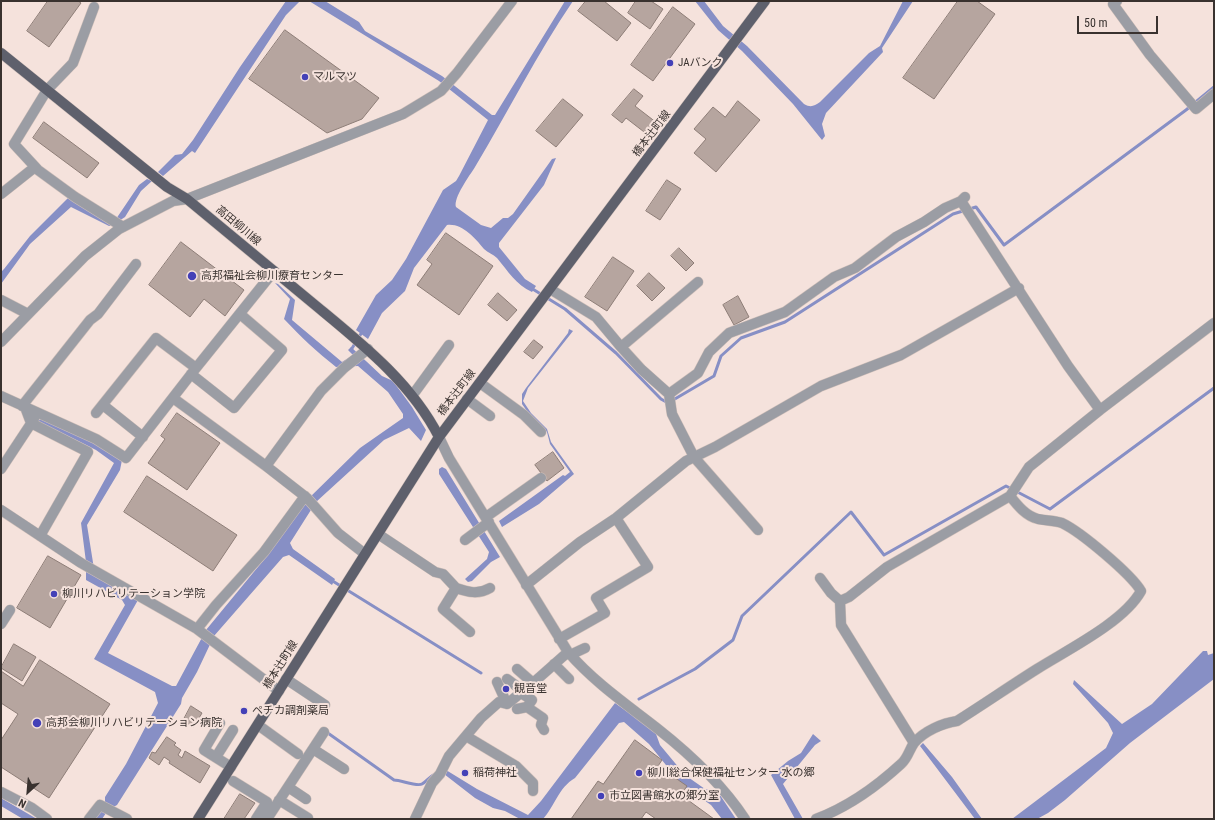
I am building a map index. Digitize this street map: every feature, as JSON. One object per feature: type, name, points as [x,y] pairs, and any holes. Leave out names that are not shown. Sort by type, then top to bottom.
[{"type":"main road","name":"橋本辻町線","points":[[198,819],[439,437],[765,1]]},
{"type":"main road","name":"高田柳川線","points":[[1,53],[167,187],[187,199],[274,271],[364,352],[401,382],[431,421],[439,437]]},
{"type":"street","points":[[1,342],[85,256],[123,227],[173,201],[187,199],[404,114],[425,102],[441,91],[457,73],[512,1]]},
{"type":"street","points":[[1117,1],[1113,4],[1150,55],[1196,109],[1214,94]]},
{"type":"street","points":[[94,7],[73,63],[47,90],[14,144],[35,167],[75,197],[123,227]]},
{"type":"street","points":[[1,194],[35,167]]},
{"type":"street","points":[[669,394],[698,373],[709,352],[729,332],[785,312],[834,277],[855,268],[896,237],[963,199],[1068,366],[1100,410]]},
{"type":"street","points":[[24,406],[90,320],[98,314],[136,264]]},
{"type":"street","points":[[1,396],[96,439],[126,458],[274,271]]},
{"type":"street","points":[[621,347],[698,282]]},
{"type":"street","points":[[526,585],[580,542],[616,518],[686,461],[715,447],[821,386],[901,355],[1019,288]]},
{"type":"street","points":[[550,289],[596,317],[641,370],[669,394],[672,414],[694,457],[758,530]]},
{"type":"street","points":[[1,300],[28,314]]},
{"type":"street","points":[[143,437],[99,409],[156,338],[234,408],[282,350],[240,314]]},
{"type":"street","points":[[840,601],[849,597],[887,567],[1010,496],[1029,467],[1100,410],[1214,323]]},
{"type":"street","points":[[412,396],[450,345]]},
{"type":"street","points":[[266,466],[321,391],[344,368],[364,352]]},
{"type":"street","points":[[480,383],[524,415],[542,432]]},
{"type":"street","points":[[173,398],[306,497],[338,532],[365,554]]},
{"type":"street","points":[[467,399],[490,416]]},
{"type":"street","points":[[24,406],[31,424],[88,452],[40,536]]},
{"type":"street","points":[[1,469],[39,412]]},
{"type":"street","points":[[439,437],[449,458],[487,522],[569,653],[590,676],[689,755],[721,788],[745,819]]},
{"type":"street","points":[[465,540],[476,533],[487,522],[541,478]]},
{"type":"street","points":[[816,819],[856,800],[902,763],[914,743],[930,731],[947,722],[957,721],[1076,645],[1121,614],[1136,600],[1141,591],[1136,583],[1120,567],[1069,527],[1054,520],[1030,516],[1010,496]]},
{"type":"street","points":[[200,631],[216,605],[264,552],[306,497]]},
{"type":"street","points":[[1,510],[81,563],[200,631],[279,691]]},
{"type":"street","points":[[559,639],[605,613],[596,598],[648,566],[616,518]]},
{"type":"street","points":[[378,534],[435,572],[443,574],[456,588],[474,593],[483,592],[490,588]]},
{"type":"street","points":[[820,578],[831,593],[840,601],[841,625],[914,743]]},
{"type":"street","points":[[456,588],[443,609],[470,632]]},
{"type":"street","points":[[1,624],[10,610]]},
{"type":"street","points":[[415,819],[426,793],[466,736],[481,718],[501,701],[522,692],[569,653],[585,648]]},
{"type":"street","points":[[554,664],[569,679]]},
{"type":"street","points":[[517,669],[533,683]]},
{"type":"street","points":[[286,679],[325,705]]},
{"type":"street","points":[[507,679],[532,700],[527,707],[516,709]]},
{"type":"street","points":[[497,682],[501,701]]},
{"type":"street","points":[[527,707],[543,718],[541,725],[544,730]]},
{"type":"street","points":[[220,723],[204,750],[231,767]]},
{"type":"street","points":[[258,725],[298,754]]},
{"type":"street","points":[[216,757],[233,730]]},
{"type":"street","points":[[267,819],[324,732]]},
{"type":"street","points":[[466,736],[516,766],[534,783],[533,791]]},
{"type":"street","points":[[313,749],[344,770]]},
{"type":"street","points":[[233,781],[267,802],[256,819]]},
{"type":"street","points":[[288,787],[306,799]]},
{"type":"street","points":[[1,792],[32,808],[47,819]]},
{"type":"street","points":[[279,800],[308,818]]},
{"type":"street","points":[[89,819],[100,805],[127,819]]},
{"type":"water","points":[[286,1],[300,1],[286,15],[195,153],[192,151],[163,176],[158,172],[175,155],[182,154],[193,140],[240,67]]},
{"type":"water","points":[[309,1],[325,1],[359,22],[365,31],[442,76],[492,115],[495,115],[565,1],[573,1],[547,42],[462,187],[456,203],[456,207],[481,225],[491,228],[503,218],[508,218],[513,214],[552,159],[556,158],[544,185],[499,243],[499,247],[525,279],[536,286],[532,292],[521,286],[497,258],[486,250],[468,232],[458,226],[447,225],[414,268],[405,291],[382,313],[368,339],[356,330],[376,295],[392,280],[406,259],[443,190],[456,181],[488,120],[439,81]]},
{"type":"water","points":[[695,1],[704,1],[723,26],[747,46],[804,104],[811,106],[820,102],[869,53],[880,46],[903,1],[913,1],[882,48],[883,52],[826,113],[822,124],[825,136],[822,140],[793,104],[742,51],[718,30]]},
{"type":"water","points":[[147,179],[152,181],[141,191],[125,217],[119,221],[116,219],[139,185]]},
{"type":"water","points":[[69,197],[114,225],[109,226],[71,207],[30,244],[1,284],[1,272],[30,236]]},
{"type":"water","points":[[275,283],[295,300],[292,320],[342,362],[353,355],[348,350],[351,347],[382,376],[393,381],[412,407],[426,430],[421,441],[409,428],[384,440],[316,502],[290,543],[293,549],[335,579],[332,585],[289,555],[283,557],[214,636],[197,672],[182,698],[181,704],[117,805],[108,810],[102,819],[93,819],[105,804],[105,797],[126,764],[158,703],[155,692],[94,659],[125,605],[122,600],[86,580],[86,562],[81,523],[114,463],[96,450],[37,421],[44,417],[101,444],[122,460],[120,470],[87,525],[95,575],[138,600],[108,653],[172,686],[176,686],[206,630],[262,562],[306,501],[360,448],[403,418],[403,414],[388,392],[358,366],[336,367],[309,344],[284,319],[290,299]]},
{"type":"water","points":[[569,329],[573,331],[528,388],[523,401],[531,413],[547,429],[551,442],[574,474],[539,504],[502,527],[499,521],[563,475],[565,476],[570,472],[550,444],[547,432],[529,414],[522,404],[522,394],[568,333]]},
{"type":"water","points":[[442,467],[446,469],[500,557],[491,562],[472,581],[468,582],[465,579],[487,559],[489,552],[439,474],[439,469]]},
{"type":"water","points":[[1203,651],[1207,651],[1208,655],[1214,653],[1214,679],[1130,743],[1048,813],[1037,819],[1012,819],[1106,748],[1113,733],[1108,723],[1073,684],[1074,680],[1122,724],[1152,704]]},
{"type":"water","points":[[615,703],[645,724],[656,734],[660,745],[685,775],[705,789],[714,790],[720,795],[736,819],[722,819],[711,805],[682,785],[649,744],[624,722],[619,723],[575,778],[569,782],[543,819],[520,819],[505,811],[493,808],[475,798],[444,774],[446,770],[477,789],[528,815],[541,801]]},
{"type":"water","points":[[813,734],[821,741],[815,745],[783,784],[803,819],[795,819],[771,775],[788,761],[801,753]]},
{"type":"water","points":[[923,743],[952,777],[982,819],[975,819],[920,746]]},
{"type":"water","points":[[1,798],[37,819],[23,819],[1,806]]},
{"type":"building","points":[[48,1],[78,1],[81,3],[49,47],[27,31]]},
{"type":"building","points":[[586,1],[604,1],[631,23],[617,41],[578,11]]},
{"type":"building","points":[[636,1],[651,1],[663,9],[650,29],[628,13]]},
{"type":"building","points":[[958,1],[977,1],[995,14],[934,99],[903,78]]},
{"type":"building","points":[[673,7],[695,24],[653,81],[631,65]]},
{"type":"building","points":[[285,30],[379,98],[362,119],[327,133],[249,79]]},
{"type":"building","points":[[634,89],[643,96],[635,106],[657,123],[648,135],[626,118],[622,123],[612,115]]},
{"type":"building","points":[[563,99],[583,115],[556,147],[536,131]]},
{"type":"building","points":[[738,101],[760,120],[716,172],[694,153],[706,139],[694,129],[713,107],[725,117]]},
{"type":"building","points":[[44,122],[99,163],[87,178],[33,138]]},
{"type":"building","points":[[667,180],[681,189],[660,220],[646,211]]},
{"type":"building","points":[[446,233],[493,266],[459,315],[417,285],[432,264],[427,260]]},
{"type":"building","points":[[181,242],[244,290],[225,316],[204,299],[190,317],[149,285]]},
{"type":"building","points":[[679,248],[694,263],[686,271],[671,256]]},
{"type":"building","points":[[613,257],[634,271],[607,311],[585,297]]},
{"type":"building","points":[[649,273],[665,288],[652,301],[637,286]]},
{"type":"building","points":[[498,293],[517,310],[507,321],[488,305]]},
{"type":"building","points":[[738,296],[749,317],[734,325],[723,305]]},
{"type":"building","points":[[534,340],[543,347],[533,359],[524,352]]},
{"type":"building","points":[[177,413],[220,443],[187,490],[148,463],[165,439],[161,436]]},
{"type":"building","points":[[553,452],[564,468],[547,481],[535,465]]},
{"type":"building","points":[[147,476],[237,535],[213,571],[124,512]]},
{"type":"building","points":[[48,556],[81,575],[50,628],[17,608]]},
{"type":"building","points":[[14,644],[36,657],[22,681],[1,668]]},
{"type":"building","points":[[40,660],[110,704],[49,798],[1,767],[1,740],[18,714],[1,703],[1,671],[23,686]]},
{"type":"building","points":[[191,706],[202,713],[194,727],[183,721]]},
{"type":"building","points":[[167,737],[176,743],[174,745],[181,750],[178,755],[182,758],[185,751],[210,766],[200,783],[169,763],[170,761],[164,757],[159,765],[149,758],[152,752],[155,753]]},
{"type":"building","name":"柳川総合保健福祉センター 水の郷","points":[[635,740],[662,760],[658,766],[687,786],[681,795],[714,819],[656,819],[646,812],[641,819],[571,819],[598,781],[603,784]]},
{"type":"building","points":[[240,794],[255,803],[244,819],[224,819]]},
{"type":"waterway","points":[[531,288],[565,309],[616,353],[661,399],[668,403],[714,376],[721,356],[741,338],[785,322],[953,214],[976,207],[1004,245],[1186,110],[1214,87]]},
{"type":"waterway","points":[[351,350],[362,332]]},
{"type":"waterway","points":[[639,699],[695,669],[733,640],[742,616],[851,512],[884,555],[1006,486],[1050,509],[1214,388]]},
{"type":"waterway","points":[[331,580],[481,673]]},
{"type":"waterway","points":[[325,731],[394,780],[420,785],[435,774]]},
{"type":"place","name":"JAバンク","points":[[670,63]]},
{"type":"place","name":"マルマツ","points":[[305,77]]},
{"type":"place","name":"高邦福祉会柳川療育センター","points":[[192,276]]},
{"type":"place","name":"柳川リハビリテーション学院","points":[[54,594]]},
{"type":"place","name":"観音堂","points":[[506,689]]},
{"type":"place","name":"ペチカ調剤薬局","points":[[244,711]]},
{"type":"place","name":"高邦会柳川リハビリテーション病院","points":[[37,723]]},
{"type":"place","name":"稲荷神社","points":[[465,773]]},
{"type":"place","name":"柳川総合保健福祉センター 水の郷","points":[[639,773]]},
{"type":"place","name":"市立図書館水の郷分室","points":[[601,796]]}]
